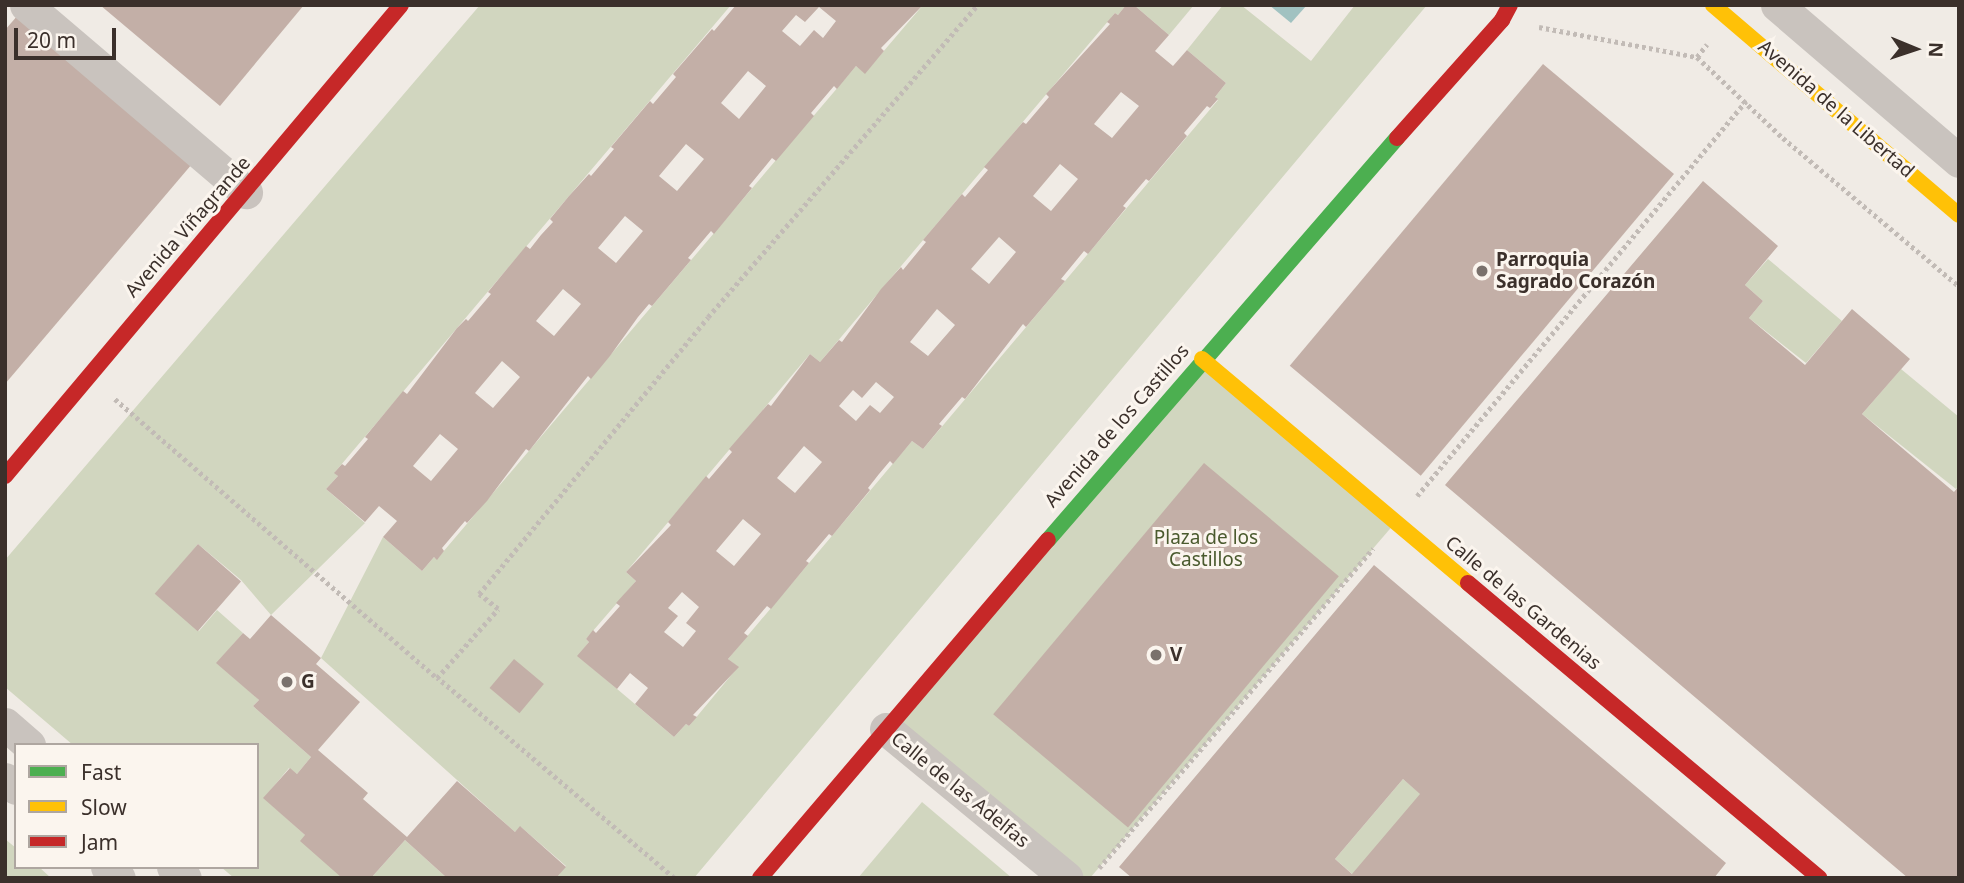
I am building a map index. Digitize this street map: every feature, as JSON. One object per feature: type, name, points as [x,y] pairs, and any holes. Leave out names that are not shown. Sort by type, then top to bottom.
[{"type":"street","points":[[26,5],[246,192]]},
{"type":"street","name":"Avenida Viñagrande","points":[[5,476],[401,5]]},
{"type":"street","name":"Avenida de los Castillos","points":[[760,878],[1202,359],[1502,20],[1510,5]]},
{"type":"street","name":"Avenida de la Libertad","points":[[1713,5],[1959,215]]},
{"type":"street","name":"Avenida de la Libertad","points":[[1777,5],[1959,161]]},
{"type":"street","name":"Calle de las Gardenias","points":[[1202,359],[1819,878]]},
{"type":"street","points":[[5,724],[27,743]]},
{"type":"street","name":"Calle de las Adelfas","points":[[886,729],[1067,878]]},
{"type":"path","points":[[437,678],[498,609],[479,594],[708,317],[977,5]]},
{"type":"path","points":[[1502,20],[1697,57],[1783,138],[1959,286]]},
{"type":"path","points":[[88,377],[674,878]]},
{"type":"green space","points":[[480,5],[731,5],[335,472],[338,476],[326,489],[365,523],[271,615],[241,580],[198,544],[156,594],[199,631],[217,610],[243,633],[217,663],[259,700],[253,706],[311,757],[297,774],[289,768],[264,798],[305,835],[342,878],[234,878],[223,869],[259,869],[259,743],[71,743],[5,687],[5,560]]},
{"type":"green space","points":[[923,5],[1126,5],[1118,15],[1115,13],[820,362],[810,354],[626,572],[636,581],[586,639],[589,642],[578,656],[674,737],[686,724],[689,726],[738,667],[728,659],[912,441],[923,449],[1218,100],[1215,97],[1226,83],[1187,50],[1223,5],[1241,5],[1311,61],[1355,5],[1427,5],[694,878],[556,878],[566,866],[521,827],[515,832],[321,658],[383,537],[422,571],[434,557],[437,559],[856,66],[865,73]]},
{"type":"green space","points":[[1134,5],[1194,5],[1169,35]]},
{"type":"green space","points":[[1768,259],[1842,321],[1806,363],[1749,318],[1763,301],[1745,285]]},
{"type":"green space","name":"Plaza de los Castillos","points":[[1202,359],[1395,523],[1090,878],[1067,878],[886,729]]},
{"type":"green space","points":[[1901,369],[1959,417],[1959,486],[1956,489],[1862,414]]},
{"type":"green space","points":[[1403,779],[1514,873],[1357,878],[1335,859]]},
{"type":"green space","points":[[922,802],[1012,878],[858,878]]},
{"type":"green space","points":[[5,839],[14,846],[14,869],[41,869],[51,878],[5,878]]},
{"type":"green space","points":[[405,840],[447,878],[371,878]]},
{"type":"water","points":[[1269,5],[1307,5],[1291,23]]},
{"type":"building","points":[[100,5],[304,5],[220,106]]},
{"type":"building","points":[[736,5],[923,5],[881,48],[884,51],[865,74],[856,66],[837,89],[834,86],[811,113],[814,116],[776,161],[772,158],[749,186],[752,188],[714,234],[711,231],[688,258],[691,260],[652,306],[649,304],[638,317],[591,379],[588,376],[529,451],[526,449],[487,501],[442,548],[444,551],[437,560],[434,557],[422,571],[383,537],[397,521],[379,506],[365,522],[326,489],[338,476],[334,473],[342,464],[345,466],[368,439],[365,437],[403,391],[407,394],[457,328],[466,319],[468,321],[491,294],[488,292],[526,246],[530,249],[553,222],[550,219],[569,196],[589,174],[591,176],[614,149],[611,147],[650,101],[653,104],[676,77],[673,74],[712,29],[714,31]],"holes":[[[819,7],[836,21],[823,38],[814,30],[800,46],[782,31],[796,15],[805,22]],[[748,71],[766,86],[739,119],[721,103]],[[686,144],[704,159],[677,191],[659,176]],[[625,216],[643,231],[616,263],[598,248]],[[563,289],[581,304],[554,336],[536,321]],[[502,361],[520,377],[493,408],[475,393]],[[440,434],[458,449],[431,481],[413,466]]]},
{"type":"building","points":[[1126,5],[1134,5],[1169,35],[1155,51],[1173,66],[1187,50],[1226,83],[1215,97],[1218,99],[1210,108],[1207,106],[1184,133],[1187,136],[1149,181],[1146,179],[1123,206],[1126,208],[1088,254],[1084,251],[1061,279],[1065,281],[1026,327],[1023,324],[965,399],[962,397],[939,424],[942,426],[923,449],[912,441],[893,464],[890,461],[832,536],[829,534],[806,561],[809,563],[771,609],[767,606],[744,633],[748,636],[728,659],[739,667],[693,715],[697,717],[689,726],[686,724],[674,737],[635,704],[648,688],[630,673],[617,689],[577,656],[589,642],[586,639],[593,630],[596,633],[620,606],[616,603],[636,581],[626,572],[671,525],[668,522],[706,476],[709,479],[732,452],[729,449],[768,404],[771,406],[810,354],[820,362],[839,340],[842,342],[881,289],[901,267],[903,270],[926,242],[923,240],[962,194],[965,197],[988,170],[984,167],[1049,97],[1046,94],[1110,24],[1107,22],[1115,13],[1118,15]],"holes":[[[1121,92],[1139,106],[1112,138],[1094,124]],[[1060,164],[1078,179],[1051,211],[1033,196]],[[999,237],[1016,252],[989,284],[971,269]],[[937,309],[955,325],[928,356],[910,342]],[[876,382],[894,397],[880,413],[870,405],[856,421],[839,406],[853,390],[862,398]],[[804,446],[822,462],[795,493],[777,478]],[[743,519],[761,534],[734,566],[716,551]],[[682,592],[699,607],[686,623],[696,631],[683,647],[664,632],[678,616],[668,608]]]},
{"type":"building","points":[[18,15],[192,164],[5,384],[5,30]]},
{"type":"building","name":"Parroquia Sagrado Corazón","points":[[1543,64],[1674,174],[1421,476],[1290,366]]},
{"type":"building","points":[[1703,181],[1778,246],[1745,285],[1763,301],[1749,318],[1805,365],[1852,309],[1910,359],[1862,414],[1954,492],[1959,486],[1959,878],[1908,878],[1445,485]]},
{"type":"building","name":"V","points":[[1204,463],[1339,576],[1128,827],[993,714]]},
{"type":"building","points":[[198,544],[241,581],[198,631],[155,594]]},
{"type":"building","points":[[1374,565],[1726,863],[1714,878],[1132,878],[1119,867]],"holes":[[[1403,779],[1420,794],[1352,874],[1335,859]]]},
{"type":"building","points":[[271,615],[321,658],[316,664],[360,702],[318,750],[368,793],[363,799],[407,837],[457,781],[515,832],[520,826],[566,867],[556,878],[447,878],[405,840],[371,878],[342,878],[300,841],[305,835],[263,798],[290,768],[297,774],[311,757],[253,706],[259,700],[216,663],[243,633],[250,639]]},
{"type":"building","points":[[514,659],[544,684],[519,713],[490,688]]},
{"type":"traffic: fast","points":[[1048,540],[1397,138]]},
{"type":"traffic: slow","points":[[1713,5],[1959,215]]},
{"type":"traffic: slow","points":[[1202,359],[1468,583]]},
{"type":"traffic: jam","points":[[5,476],[401,5]]},
{"type":"traffic: jam","points":[[1397,138],[1502,20],[1510,5]]},
{"type":"traffic: jam","points":[[760,878],[1048,540]]},
{"type":"traffic: jam","points":[[1468,583],[1819,878]]},
{"type":"place","name":"Parroquia Sagrado Corazón","points":[[1482,271]]},
{"type":"place","name":"V","points":[[1156,655]]},
{"type":"place","name":"G","points":[[287,682]]}]
